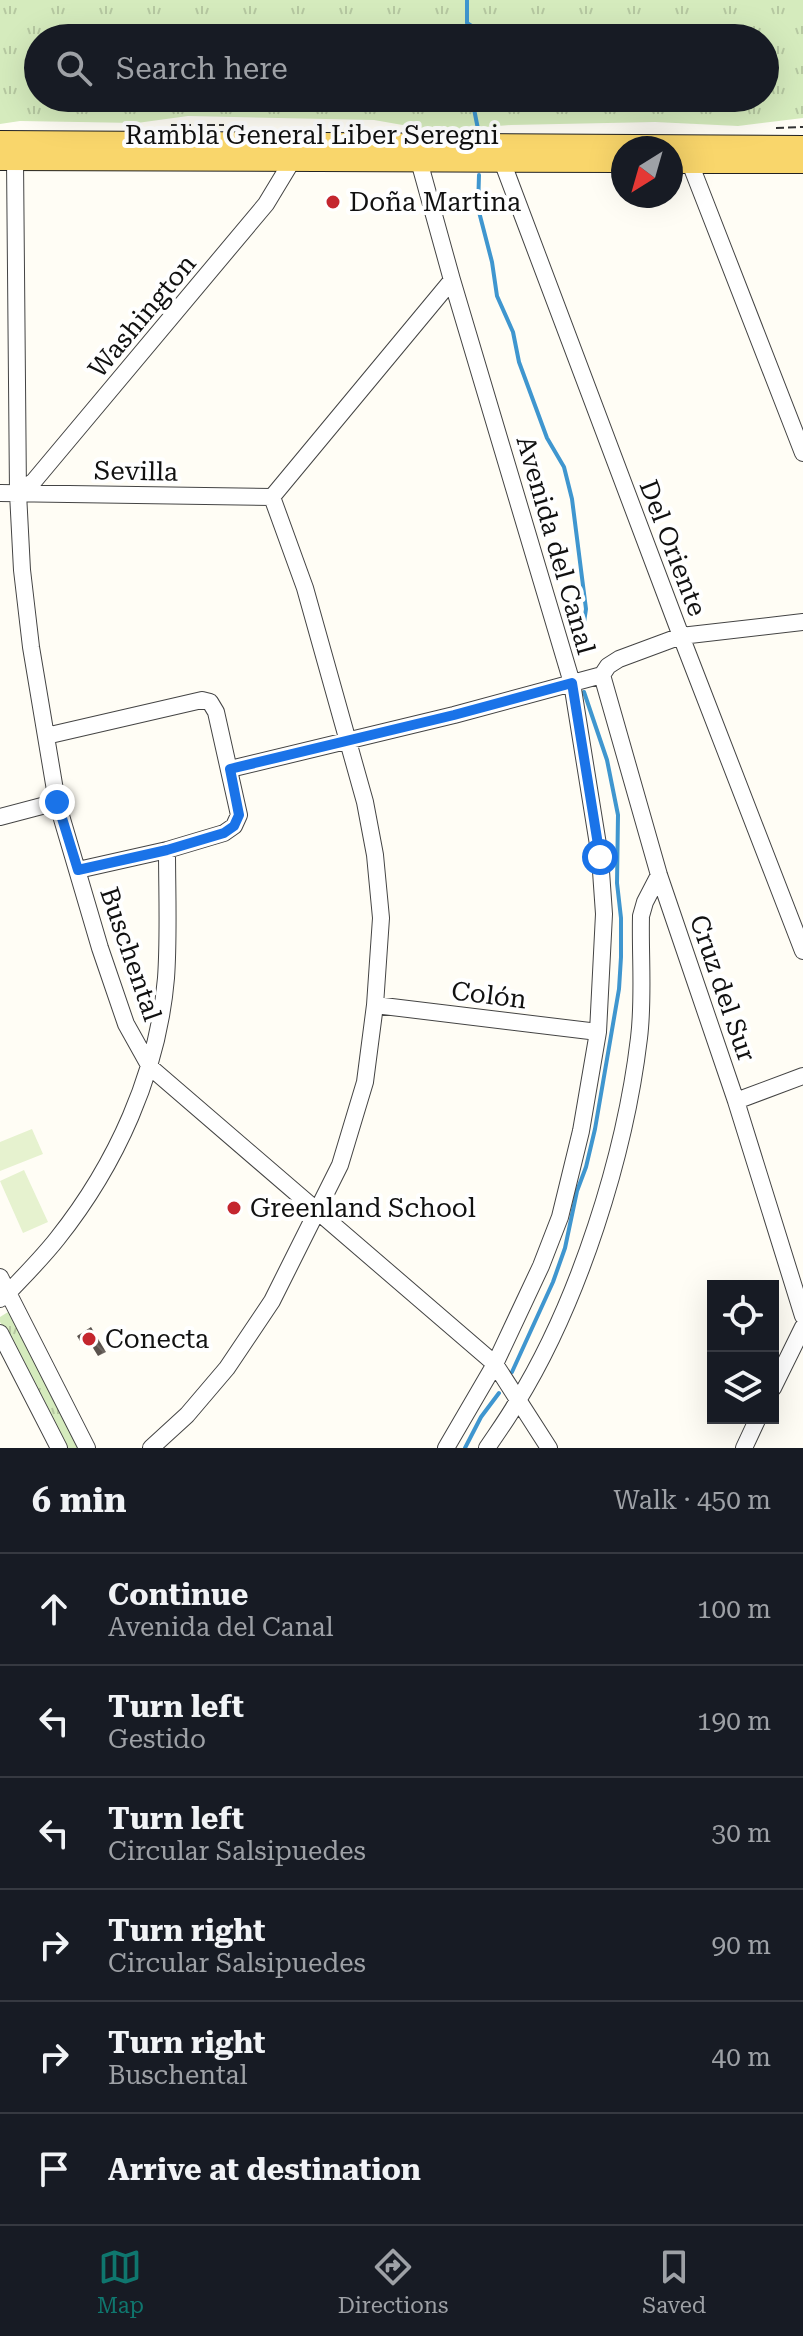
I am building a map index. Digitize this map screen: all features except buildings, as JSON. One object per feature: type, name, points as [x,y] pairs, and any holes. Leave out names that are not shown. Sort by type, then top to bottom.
[{"type":"main road","name":"Rambla General Liber Seregni","points":[[0,141],[803,146]]},
{"type":"main road","name":"Rambla General Liber Seregni","points":[[8,160],[611,162]]},
{"type":"main road","points":[[683,163],[803,163]]},
{"type":"street","name":"Buschental","points":[[8,160],[18,493],[22,570],[31,647],[57,802],[126,1024],[150,1067],[495,1364],[549,1448]]},
{"type":"street","name":"Washington","points":[[18,493],[34,481],[266,204],[292,161]]},
{"type":"street","name":"Avenida del Canal","points":[[419,161],[572,683],[600,857],[603,900],[598,1032],[581,1131],[560,1217],[541,1266],[495,1364],[446,1448]]},
{"type":"street","name":"Del Oriente","points":[[502,161],[803,951]]},
{"type":"street","points":[[683,168],[803,453]]},
{"type":"street","points":[[151,1448],[187,1415],[227,1368],[272,1301],[318,1212],[340,1165],[365,1082],[375,1005],[381,918],[377,871],[365,802],[305,588],[272,497],[452,280]]},
{"type":"street","name":"Sevilla","points":[[0,493],[272,497]]},
{"type":"street","points":[[230,769],[349,742],[602,675],[608,666],[619,659],[681,636],[803,622]]},
{"type":"street","name":"Cruz del Sur","points":[[602,675],[659,875],[736,1101],[803,1316]]},
{"type":"street","points":[[46,736],[202,700],[210,702],[216,712],[230,769],[239,815],[234,826],[224,833],[167,850],[78,870]]},
{"type":"street","points":[[0,817],[57,802]]},
{"type":"street","points":[[4,1296],[56,1240],[98,1179],[130,1119],[150,1067],[166,982],[167,850]]},
{"type":"street","points":[[487,1448],[518,1401],[570,1295],[593,1232],[619,1145],[631,1091],[639,1035],[641,916],[659,875]]},
{"type":"street","name":"Colón","points":[[375,1005],[598,1032]]},
{"type":"street","points":[[736,1101],[803,1076]]},
{"type":"street","points":[[0,1277],[4,1296],[87,1448]]},
{"type":"street","points":[[779,1376],[803,1327]]},
{"type":"street","points":[[0,1333],[59,1448]]},
{"type":"street","points":[[744,1448],[755,1424]]},
{"type":"green space","points":[[0,0],[803,0],[803,118],[738,126],[655,122],[511,125],[437,131],[374,120],[188,116],[137,123],[20,121],[0,124]]},
{"type":"green space","points":[[32,1129],[43,1154],[0,1171],[0,1142]]},
{"type":"green space","points":[[24,1170],[48,1222],[23,1233],[0,1181]]},
{"type":"green space","points":[[8,1312],[81,1448],[67,1448],[0,1322],[0,1317]]},
{"type":"waterway","points":[[467,0],[469,24]]},
{"type":"waterway","points":[[475,112],[478,129]]},
{"type":"waterway","points":[[479,175],[478,208],[497,296],[513,332],[519,362],[547,438],[564,467],[572,499],[586,609],[579,656]]},
{"type":"waterway","points":[[512,1372],[565,1248],[595,1129],[619,989],[621,918],[617,883],[618,815],[607,760],[584,692]]},
{"type":"waterway","points":[[465,1448],[481,1417],[499,1393]]},
{"type":"place","name":"Doña Martina","points":[[333,202]]},
{"type":"place","name":"Greenland School","points":[[234,1208]]},
{"type":"place","name":"Conecta","points":[[89,1339]]},
{"type":"route","points":[[57,802],[78,870],[167,850],[224,833],[234,826],[239,815],[230,769],[349,742],[572,683],[600,857]]}]
